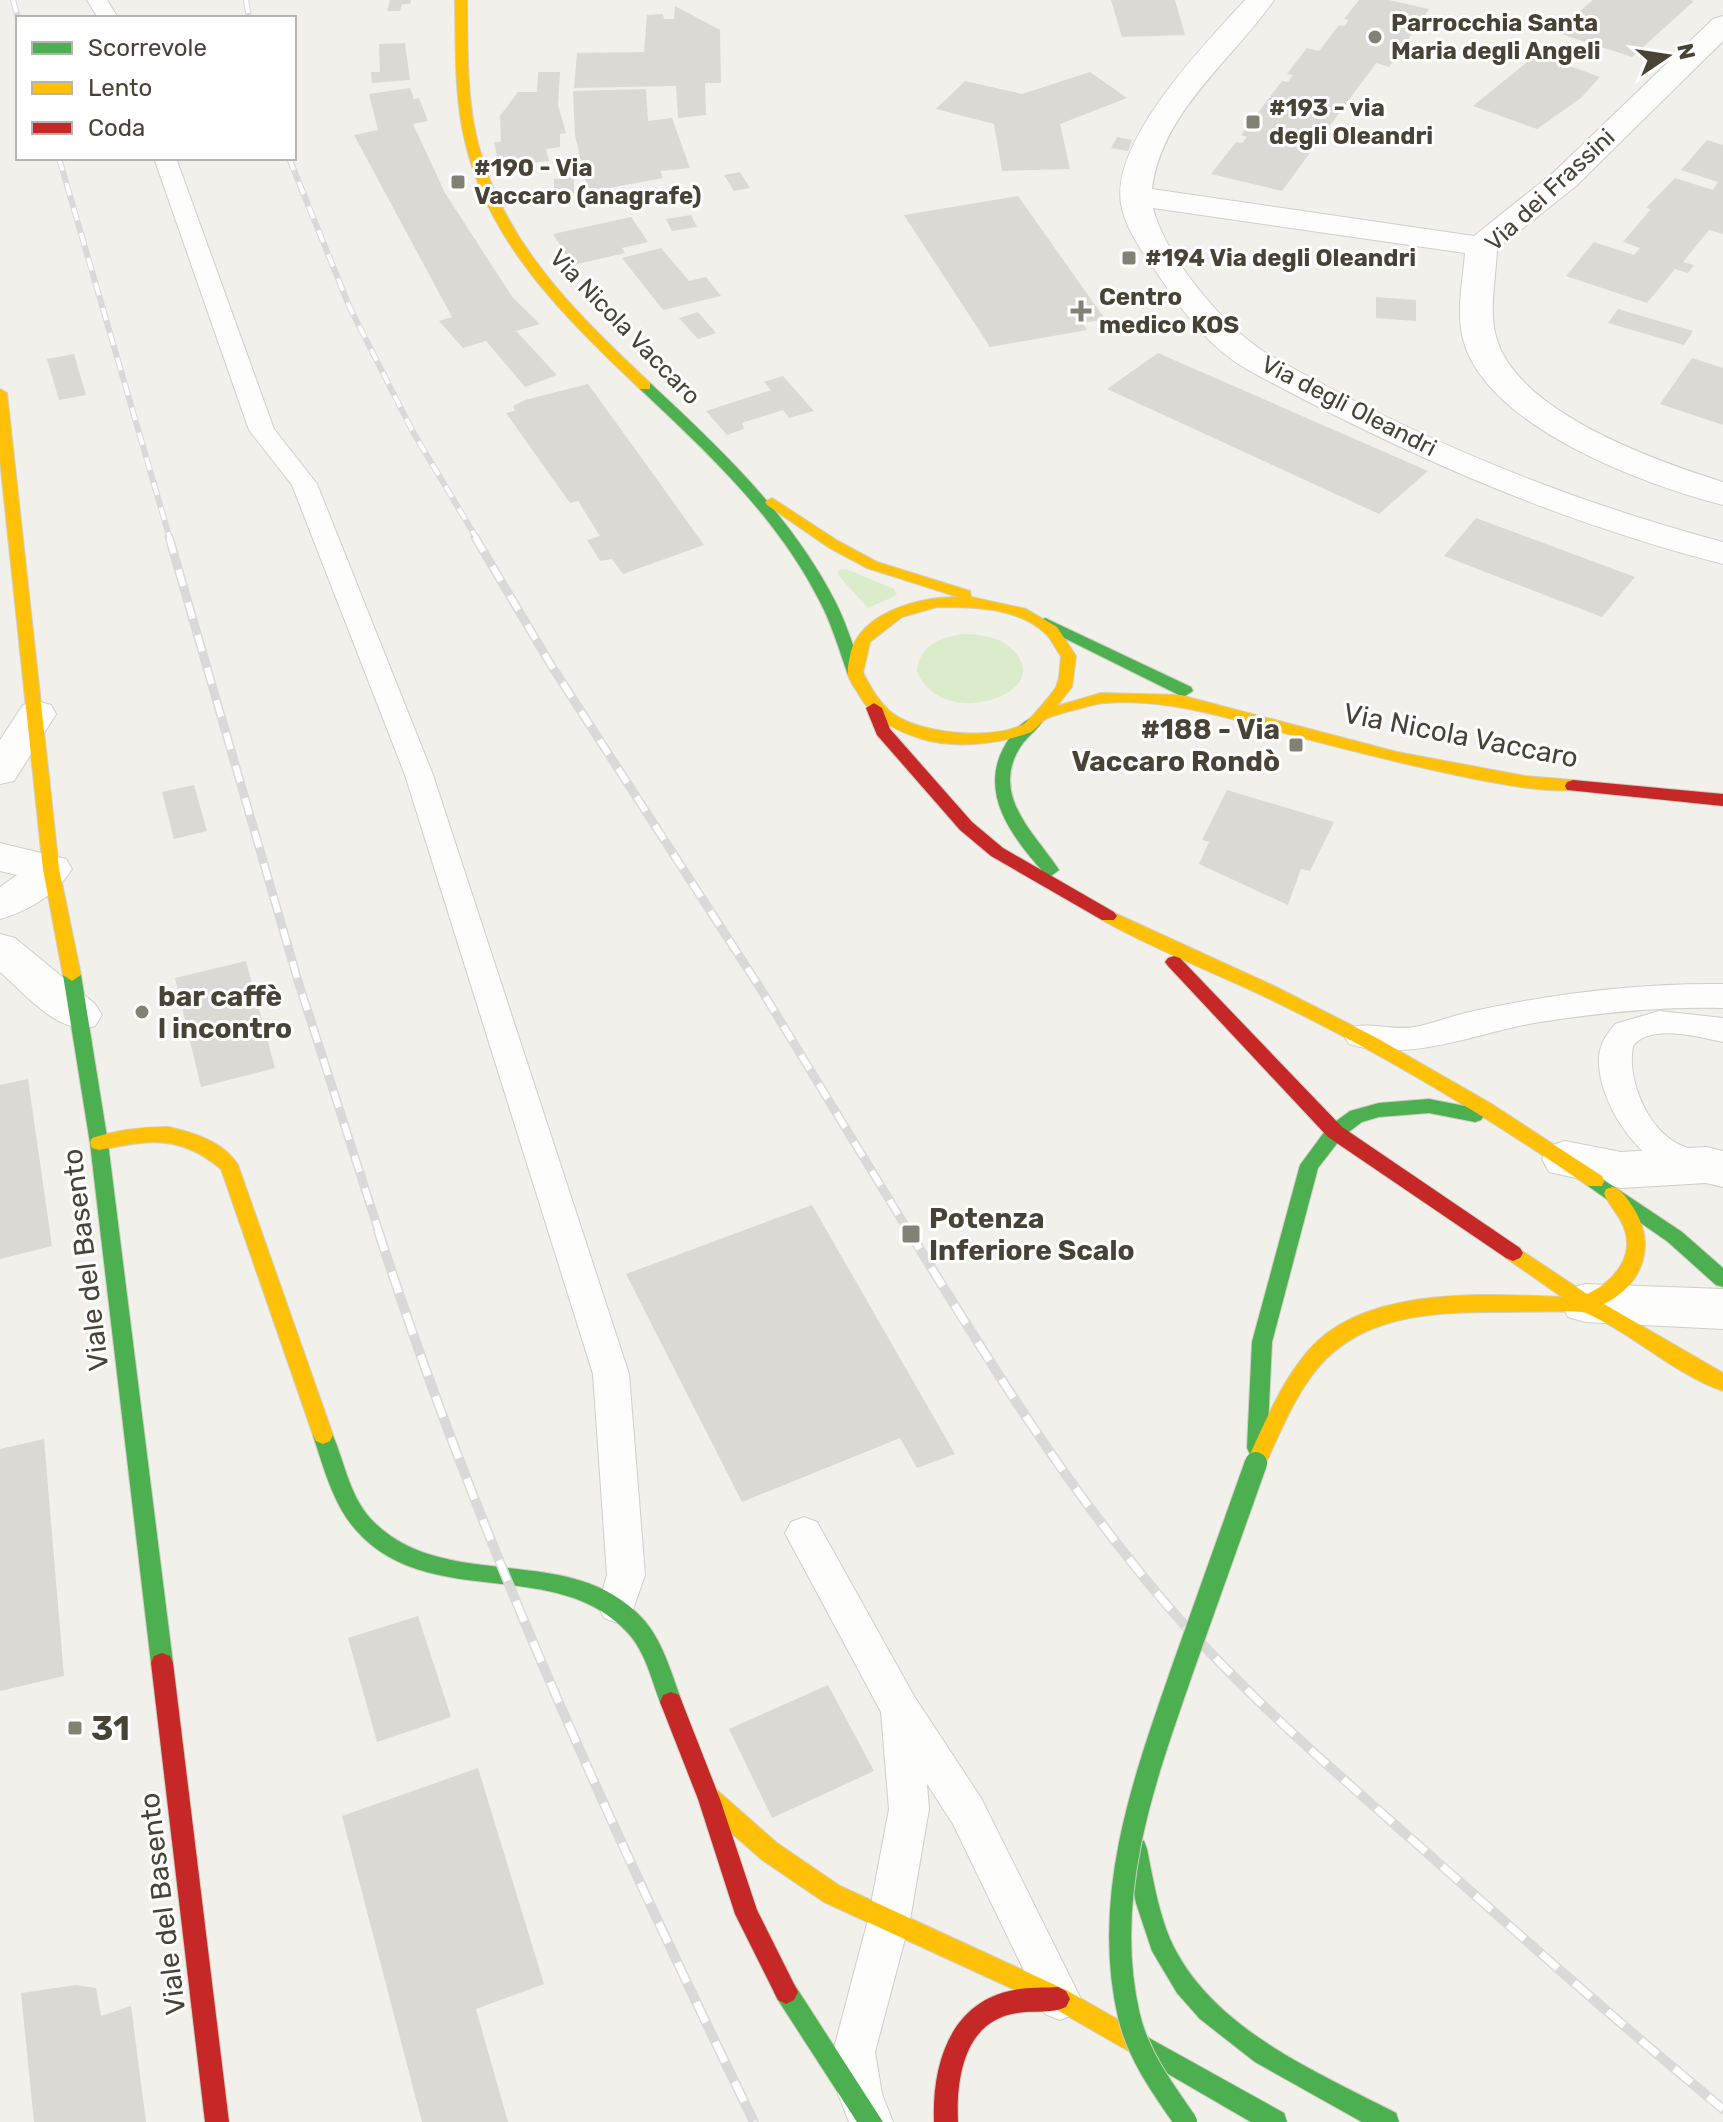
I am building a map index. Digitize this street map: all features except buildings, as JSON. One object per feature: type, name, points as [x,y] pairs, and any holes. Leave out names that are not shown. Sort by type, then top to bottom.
[{"type":"main road","name":"Via Nicola Vaccaro","points":[[461,0],[461,91],[473,154],[507,230],[571,312],[747,485],[833,544],[872,565],[1006,605]]},
{"type":"main road","name":"Viale del Basento","points":[[0,393],[37,714],[51,869],[80,1015],[99,1143],[217,2122]]},
{"type":"main road","name":"Via Nicola Vaccaro","points":[[747,485],[821,589],[846,639],[855,673]]},
{"type":"main road","points":[[1078,898],[1021,839],[1001,792],[1001,767],[1010,746],[1063,699],[1070,681],[1070,662],[1063,644],[1029,615],[1006,605],[952,599],[901,611],[881,622],[866,637],[855,673],[862,691],[874,708],[883,731],[966,826],[997,852],[1152,942],[1290,1001],[1520,1128],[1675,1237],[1723,1279]]},
{"type":"main road","name":"Via Nicola Vaccaro","points":[[1029,615],[1159,681],[1239,713]]},
{"type":"main road","name":"Via Nicola Vaccaro","points":[[1048,714],[1077,703],[1126,696],[1180,700],[1239,713],[1397,757],[1525,782],[1723,800]]},
{"type":"main road","points":[[874,708],[894,723],[945,739],[974,740],[1028,728]]},
{"type":"main road","points":[[1152,942],[1221,1006],[1304,1103],[1335,1132],[1585,1303],[1723,1383]]},
{"type":"main road","points":[[1256,1463],[1262,1342],[1301,1188],[1309,1165],[1335,1132],[1356,1116],[1401,1107],[1458,1110],[1520,1128]]},
{"type":"main road","points":[[99,1143],[156,1132],[175,1132],[196,1138],[229,1165],[334,1468],[351,1507],[368,1530],[411,1559],[439,1568],[569,1585],[617,1606],[635,1624],[651,1652],[768,1963],[871,2122]]},
{"type":"main road","points":[[1186,2122],[1149,2067],[1129,2017],[1120,1971],[1117,1923],[1119,1879],[1138,1799],[1256,1463],[1303,1372],[1322,1348],[1347,1330],[1374,1319],[1407,1312],[1585,1303],[1617,1286],[1636,1257],[1636,1235],[1609,1189]]},
{"type":"main road","points":[[708,1798],[769,1851],[832,1894],[1060,1999],[1275,2122]]},
{"type":"main road","points":[[1138,1799],[1136,1847],[1152,1925],[1167,1960],[1189,1994],[1213,2019],[1248,2043],[1387,2122]]},
{"type":"main road","points":[[946,2122],[943,2098],[946,2069],[958,2041],[975,2021],[1000,2005],[1024,2000],[1060,1999]]},
{"type":"street","points":[[1260,0],[1205,62],[1175,102],[1139,172],[1136,196],[1481,246]]},
{"type":"street","name":"Via dei Frassini","points":[[1723,25],[1565,179],[1481,246],[1479,340],[1502,383],[1567,431],[1723,494]]},
{"type":"street","name":"Via degli Oleandri","points":[[1136,196],[1144,229],[1186,293],[1235,346],[1350,412],[1502,482],[1652,535],[1723,553]]},
{"type":"street","points":[[0,771],[37,714]]},
{"type":"street","points":[[0,857],[51,869]]},
{"type":"street","points":[[0,904],[19,896],[51,869]]},
{"type":"street","points":[[0,949],[80,1015]]},
{"type":"street","points":[[1565,1159],[1621,1170],[1714,1167]]},
{"type":"street","points":[[1585,1303],[1723,1309]]},
{"type":"lane","points":[[166,160],[262,430],[304,484],[419,775],[611,1374],[626,1575],[617,1606]]},
{"type":"lane","points":[[1344,1032],[1386,1043],[1410,1042],[1471,1024],[1594,1005],[1723,996]]},
{"type":"lane","points":[[1714,1167],[1671,1156],[1655,1145],[1639,1124],[1616,1079],[1616,1047],[1626,1032],[1641,1026],[1684,1022],[1723,1030]]},
{"type":"lane","points":[[804,1533],[900,1709],[967,1811],[1060,1999]]},
{"type":"lane","points":[[871,2122],[860,2094],[854,2052],[889,1920],[909,1809],[900,1709]]},
{"type":"green space","points":[[846,569],[894,589],[897,595],[868,608],[838,575],[839,570]]},
{"type":"green space","points":[[964,634],[991,637],[1015,652],[1023,668],[1019,682],[1007,693],[968,703],[948,700],[929,689],[917,671],[922,655],[940,640]]},
{"type":"railway","points":[[13,0],[17,16]]},
{"type":"railway","points":[[246,0],[249,16]]},
{"type":"railway","points":[[60,160],[170,539]]},
{"type":"railway","points":[[290,160],[350,308],[413,432],[477,539]]},
{"type":"railway","points":[[169,537],[298,981],[379,1232]]},
{"type":"railway","points":[[475,537],[551,665],[762,991],[909,1232]]},
{"type":"railway","points":[[378,1230],[417,1345],[503,1571],[599,1793],[754,2122]]},
{"type":"railway","points":[[908,1230],[1061,1468],[1129,1559],[1196,1637],[1325,1762],[1572,1981],[1723,2109]]},
{"type":"traffic: fast","points":[[645,386],[722,460],[790,540],[827,600],[856,675]]},
{"type":"traffic: fast","points":[[1045,623],[1185,691]]},
{"type":"traffic: fast","points":[[1034,722],[1016,741],[1005,760],[1002,779],[1004,798],[1022,834],[1051,870]]},
{"type":"traffic: fast","points":[[72,975],[99,1143],[162,1663]]},
{"type":"traffic: fast","points":[[1257,1448],[1262,1342],[1309,1165],[1335,1132],[1356,1116],[1379,1110],[1429,1106],[1475,1115]]},
{"type":"traffic: fast","points":[[1595,1181],[1675,1237],[1723,1279]]},
{"type":"traffic: fast","points":[[323,1435],[350,1504],[363,1524],[391,1549],[424,1563],[460,1571],[536,1579],[573,1587],[606,1601],[635,1625],[647,1642],[671,1702]]},
{"type":"traffic: fast","points":[[1186,2122],[1145,2058],[1129,2016],[1121,1971],[1119,1927],[1123,1883],[1130,1840],[1154,1754],[1256,1463]]},
{"type":"traffic: fast","points":[[1136,1849],[1147,1903],[1160,1942],[1185,1984],[1208,2010],[1263,2054],[1387,2122]]},
{"type":"traffic: fast","points":[[786,1992],[871,2122]]},
{"type":"traffic: fast","points":[[1140,2045],[1275,2122]]},
{"type":"traffic: slow","points":[[461,0],[468,128],[483,182],[499,216],[540,278],[591,334],[645,386]]},
{"type":"traffic: slow","points":[[0,393],[51,869],[72,975]]},
{"type":"traffic: slow","points":[[772,502],[833,544],[872,565],[965,594]]},
{"type":"traffic: slow","points":[[855,673],[859,650],[865,638],[897,613],[937,602],[980,602],[1020,612],[1052,631],[1068,656],[1065,687],[1034,722]]},
{"type":"traffic: slow","points":[[856,675],[869,699],[886,716],[906,728],[929,736],[978,738],[1028,728]]},
{"type":"traffic: slow","points":[[1048,714],[1101,698],[1180,700],[1397,757],[1525,782],[1573,786]]},
{"type":"traffic: slow","points":[[1108,916],[1290,1001],[1368,1042],[1484,1108],[1595,1181]]},
{"type":"traffic: slow","points":[[99,1143],[168,1134],[198,1143],[229,1165],[323,1435]]},
{"type":"traffic: slow","points":[[1256,1463],[1292,1388],[1317,1355],[1349,1329],[1392,1313],[1440,1306],[1578,1304],[1595,1299],[1615,1287],[1630,1270],[1636,1237],[1633,1225],[1613,1194]]},
{"type":"traffic: slow","points":[[1513,1253],[1585,1303],[1723,1383]]},
{"type":"traffic: slow","points":[[710,1799],[769,1851],[832,1894],[1060,1999],[1140,2045]]},
{"type":"traffic: jam","points":[[874,708],[883,731],[966,826],[997,852],[1108,916]]},
{"type":"traffic: jam","points":[[1573,786],[1723,800]]},
{"type":"traffic: jam","points":[[1174,962],[1335,1132],[1513,1253]]},
{"type":"traffic: jam","points":[[162,1663],[217,2122]]},
{"type":"traffic: jam","points":[[671,1702],[709,1799],[747,1914],[786,1992]]},
{"type":"traffic: jam","points":[[946,2122],[946,2085],[950,2067],[963,2035],[975,2021],[989,2010],[1007,2003],[1058,1999]]},
{"type":"place","name":"Parrocchia Santa Maria degli Angeli","points":[[1375,37]]},
{"type":"place","name":"#193 - via degli Oleandri","points":[[1253,122]]},
{"type":"place","name":"#190 - Via Vaccaro (anagrafe)","points":[[458,182]]},
{"type":"place","name":"#194 Via degli Oleandri","points":[[1129,258]]},
{"type":"place","name":"Centro medico KOS","points":[[1081,311]]},
{"type":"place","name":"#188 - Via Vaccaro Rondò","points":[[1296,745]]},
{"type":"place","name":"bar caffè l incontro","points":[[142,1012]]},
{"type":"place","name":"Potenza Inferiore Scalo","points":[[911,1234]]},
{"type":"place","name":"31","points":[[75,1728]]}]
